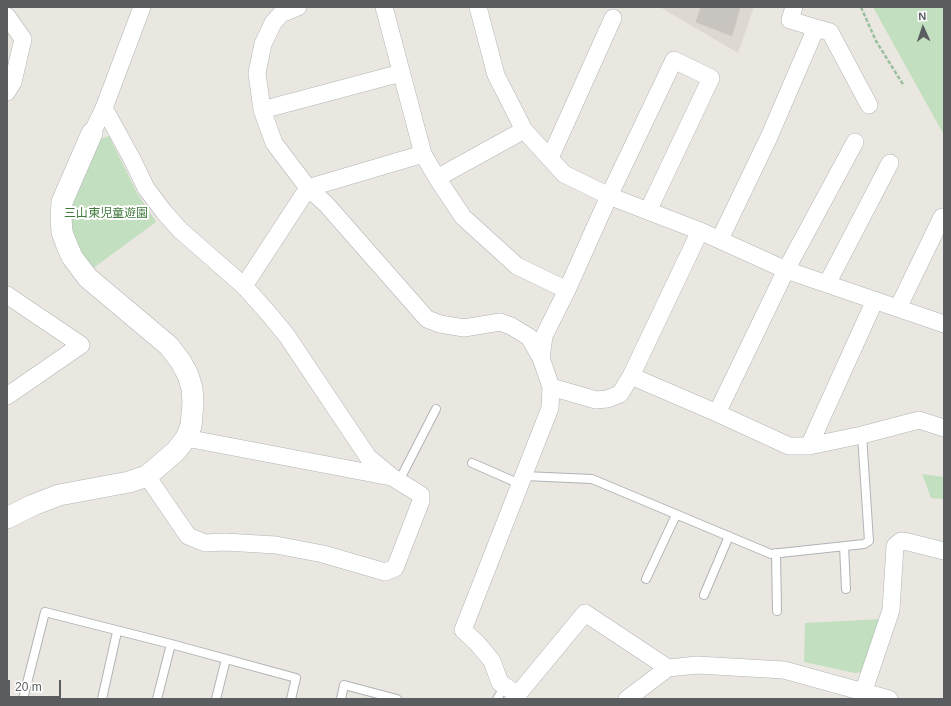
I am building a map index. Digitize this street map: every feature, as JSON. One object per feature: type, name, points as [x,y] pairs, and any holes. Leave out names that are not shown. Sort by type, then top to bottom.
[{"type":"street","points":[[7,518],[33,505],[59,495],[129,482],[147,476],[176,451],[186,438],[190,426],[193,403],[192,388],[188,375],[181,362],[169,346],[88,278],[72,257],[62,232],[62,202],[104,108],[142,7]]},
{"type":"street","points":[[298,7],[281,14],[273,23],[263,44],[258,73],[262,110],[274,143],[308,188],[326,204],[427,319],[440,324],[464,328],[500,322],[511,326],[528,337],[541,358],[551,387],[550,408],[463,630],[477,643],[492,661],[500,683],[508,695],[585,613],[668,668]]},
{"type":"street","points":[[384,7],[423,154],[437,178],[463,217],[517,266],[567,290]]},
{"type":"street","points":[[478,7],[496,75],[524,130],[564,174],[609,196],[720,239],[786,270],[944,324]]},
{"type":"street","points":[[794,7],[790,20],[830,32],[869,105]]},
{"type":"street","points":[[7,16],[23,39],[13,82],[7,92]]},
{"type":"street","points":[[550,158],[613,18]]},
{"type":"street","points":[[720,239],[769,136],[816,28]]},
{"type":"street","points":[[541,358],[544,336],[567,290],[609,196],[674,60],[711,78],[648,210]]},
{"type":"street","points":[[262,110],[401,73]]},
{"type":"street","points":[[104,108],[146,188],[164,212],[180,230],[244,286],[269,314],[287,336],[368,457],[395,479],[421,494],[422,501],[396,568],[385,572],[323,554],[276,545],[225,542],[205,543],[188,536],[147,476]]},
{"type":"street","points":[[437,178],[524,130]]},
{"type":"street","points":[[717,412],[786,270],[855,142]]},
{"type":"street","points":[[244,286],[308,188],[423,154]]},
{"type":"street","points":[[827,284],[890,163]]},
{"type":"street","points":[[898,308],[942,217]]},
{"type":"street","points":[[551,387],[596,400],[607,399],[620,394],[631,376],[700,231]]},
{"type":"street","points":[[7,295],[81,345],[7,396]]},
{"type":"street","points":[[809,446],[875,300]]},
{"type":"street","points":[[631,376],[717,412],[789,446],[809,446],[862,435],[919,420],[944,428]]},
{"type":"street","points":[[186,438],[395,479]]},
{"type":"street","points":[[863,692],[892,610],[895,546],[901,541],[944,551]]},
{"type":"street","points":[[627,699],[668,668],[697,665],[784,670],[889,699]]},
{"type":"lane","points":[[395,479],[436,409]]},
{"type":"lane","points":[[472,463],[522,480],[592,479],[771,554],[864,544],[869,541],[862,435]]},
{"type":"lane","points":[[646,579],[676,515]]},
{"type":"lane","points":[[704,595],[729,536]]},
{"type":"lane","points":[[844,546],[846,589]]},
{"type":"lane","points":[[776,553],[777,610]]},
{"type":"lane","points":[[23,699],[45,612],[296,678],[291,699]]},
{"type":"lane","points":[[102,699],[117,632]]},
{"type":"lane","points":[[157,699],[171,644]]},
{"type":"lane","points":[[216,699],[226,659]]},
{"type":"lane","points":[[341,699],[344,685],[397,699]]},
{"type":"path","points":[[861,7],[876,41],[904,86]]},
{"type":"shaded area","points":[[660,7],[754,7],[738,53]]},
{"type":"green space","points":[[873,7],[944,7],[944,135],[914,81]]},
{"type":"green space","name":"三山東児童遊園","points":[[109,136],[137,193],[156,222],[92,269],[73,240],[70,207],[96,141]]},
{"type":"green space","points":[[922,474],[944,477],[944,499],[931,498]]},
{"type":"green space","points":[[883,619],[862,672],[855,673],[804,662],[805,623]]},
{"type":"building","points":[[701,7],[740,7],[732,36],[696,22]]}]
